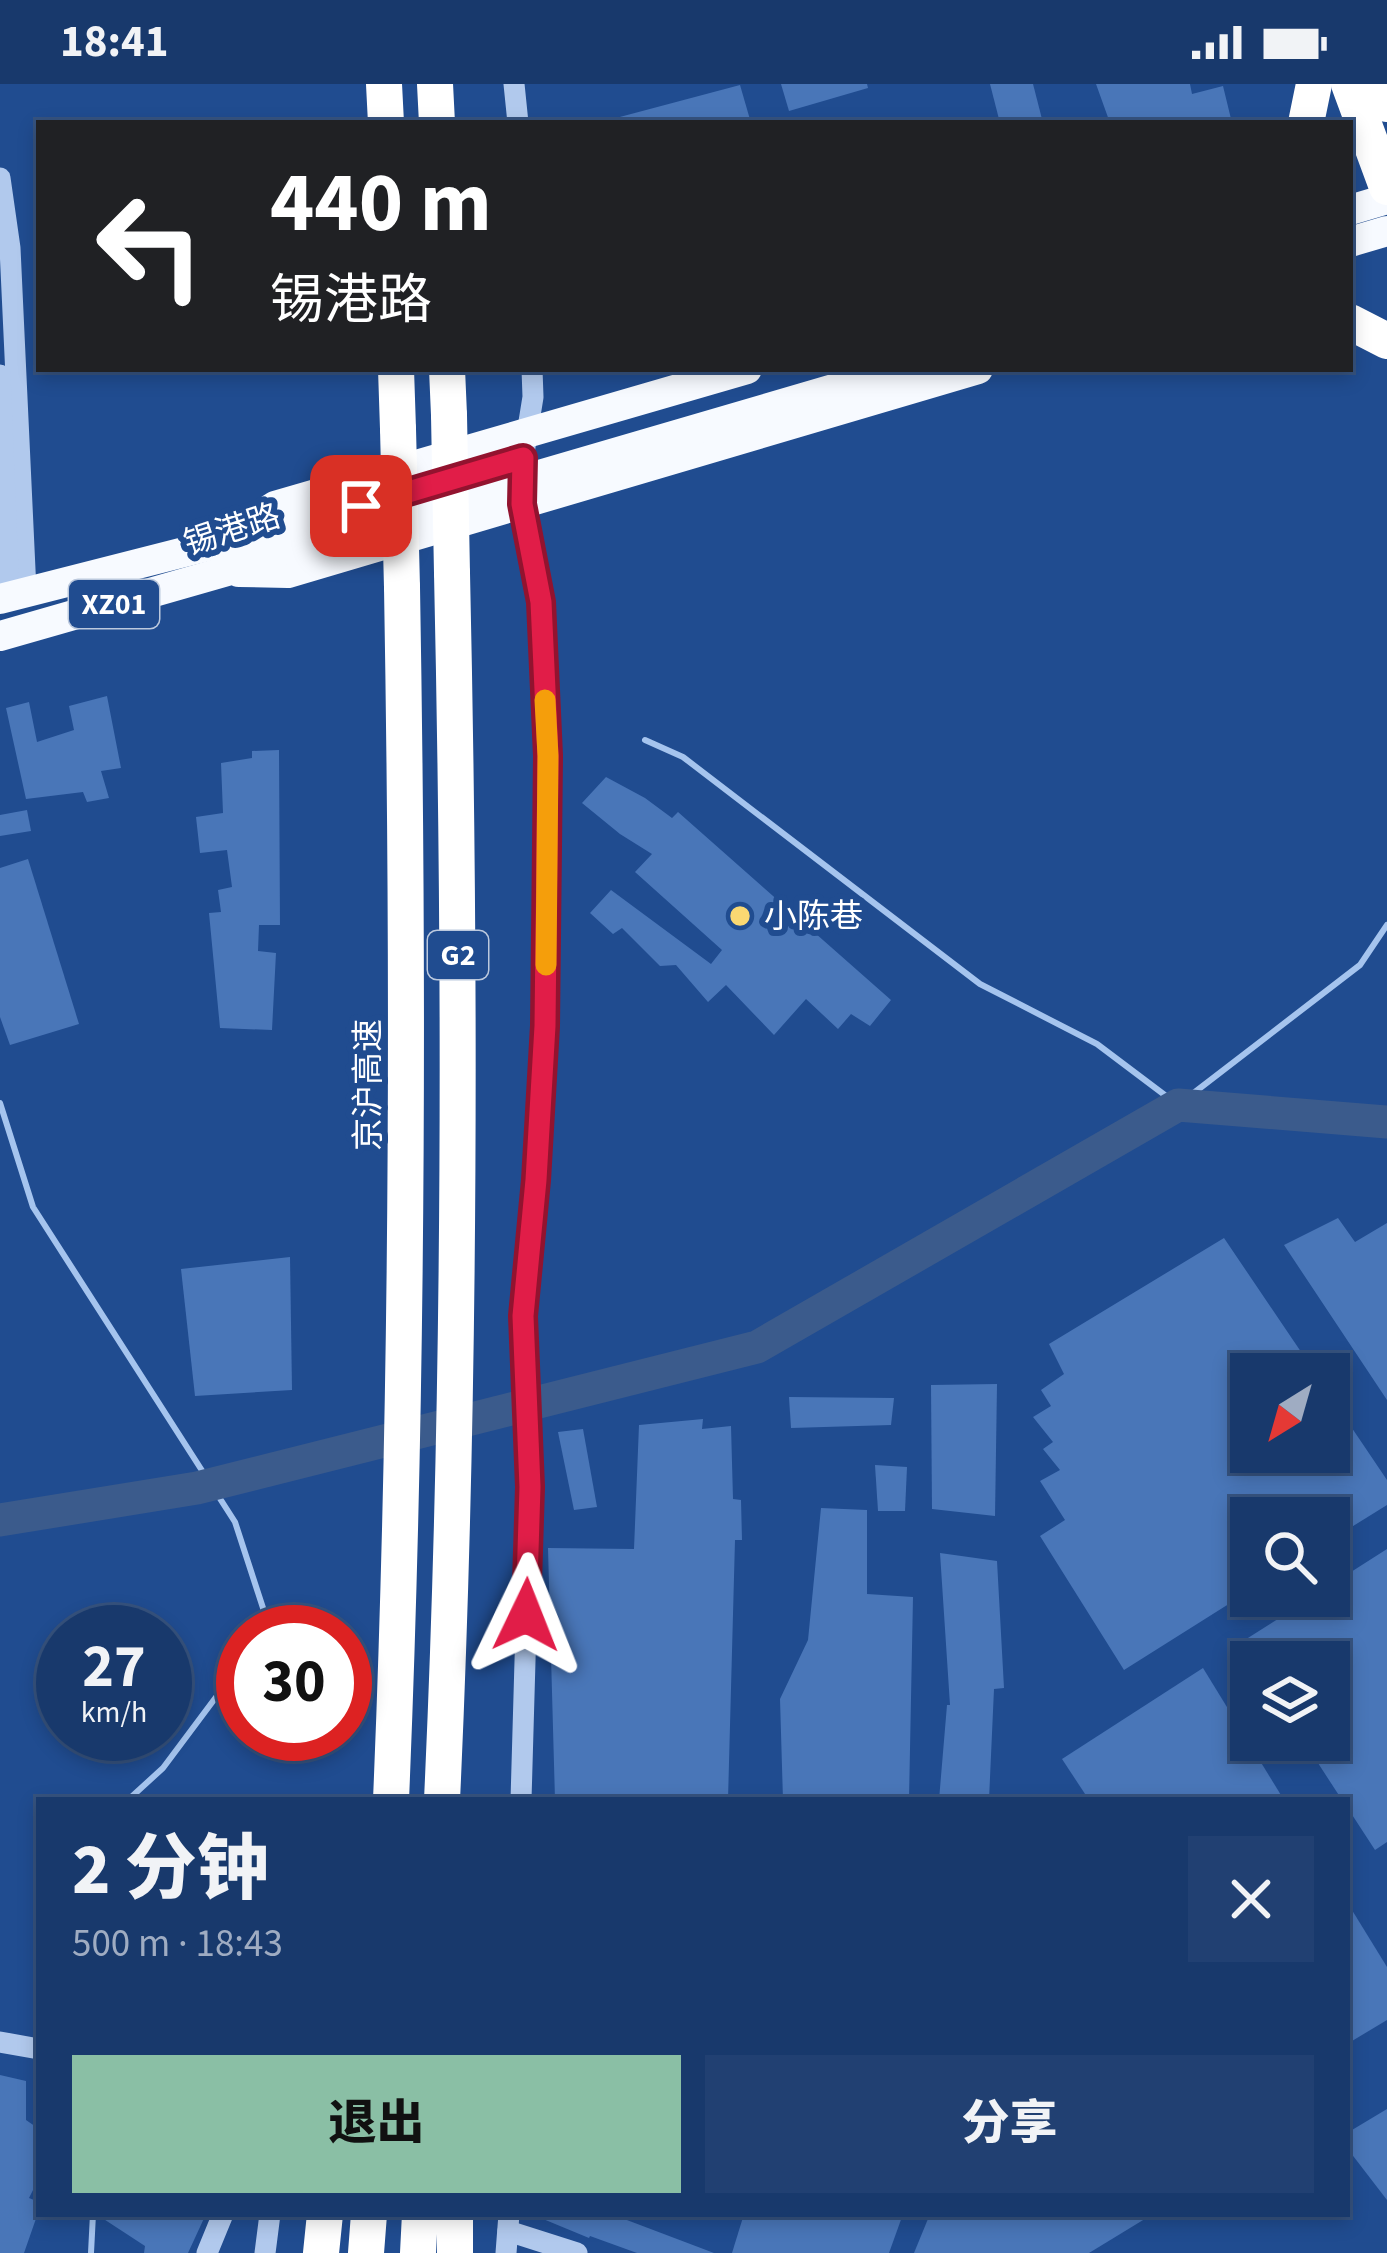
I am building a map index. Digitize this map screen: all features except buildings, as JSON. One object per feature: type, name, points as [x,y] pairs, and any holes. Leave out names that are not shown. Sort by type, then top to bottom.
[{"type":"highway","points":[[384,84],[386,120]]},
{"type":"highway","points":[[435,84],[437,120]]},
{"type":"highway","points":[[1307,120],[1314,84]]},
{"type":"highway","points":[[1349,84],[1387,187]]},
{"type":"highway","points":[[1380,84],[1387,104]]},
{"type":"highway","points":[[1353,324],[1387,341]]},
{"type":"highway","name":"京沪高速","points":[[391,1797],[402,1507],[408,1096],[396,372]]},
{"type":"highway","name":"G2","points":[[442,1797],[456,1337],[458,860],[447,372]]},
{"type":"highway","points":[[321,2253],[325,2217]]},
{"type":"highway","points":[[366,2253],[369,2217]]},
{"type":"highway","points":[[418,2253],[420,2217]]},
{"type":"highway","points":[[455,2217],[455,2253]]},
{"type":"main road","points":[[1353,209],[1387,199]]},
{"type":"main road","points":[[1353,241],[1387,231]]},
{"type":"main road","points":[[224,556],[288,573],[740,372]]},
{"type":"main road","points":[[524,469],[819,372]]},
{"type":"main road","points":[[524,469],[891,372]]},
{"type":"main road","points":[[224,556],[275,506],[524,469],[963,372]]},
{"type":"main road","name":"锡港路","points":[[12,595],[224,556]]},
{"type":"main road","name":"锡港路","points":[[0,636],[224,556]]},
{"type":"street","points":[[514,84],[518,120]]},
{"type":"street","points":[[0,178],[10,248],[12,595]]},
{"type":"street","points":[[521,1797],[530,1487],[523,1316],[545,1026],[548,756],[541,602],[524,469],[532,372]]},
{"type":"street","points":[[0,375],[12,595]]},
{"type":"street","points":[[0,2042],[36,2048]]},
{"type":"street","points":[[208,2253],[222,2217]]},
{"type":"street","points":[[265,2253],[269,2217]]},
{"type":"street","points":[[508,2233],[577,2253]]},
{"type":"waterway","points":[[645,740],[683,757],[980,984],[1097,1044],[1178,1105],[1360,965],[1387,925]]},
{"type":"waterway","points":[[0,1103],[33,1207],[235,1522],[262,1605]]},
{"type":"waterway","points":[[0,1520],[197,1488],[757,1347],[1178,1105],[1387,1122]]},
{"type":"waterway","points":[[131,1797],[163,1768],[216,1697]]},
{"type":"waterway","points":[[91,2253],[93,2217]]},
{"type":"slow traffic","points":[[545,700],[546,965]]},
{"type":"place","name":"小陈巷","points":[[740,916]]},
{"type":"route","points":[[361,506],[523,458],[522,504],[541,602],[548,756],[545,1026],[523,1316],[530,1487],[526,1615]]}]
